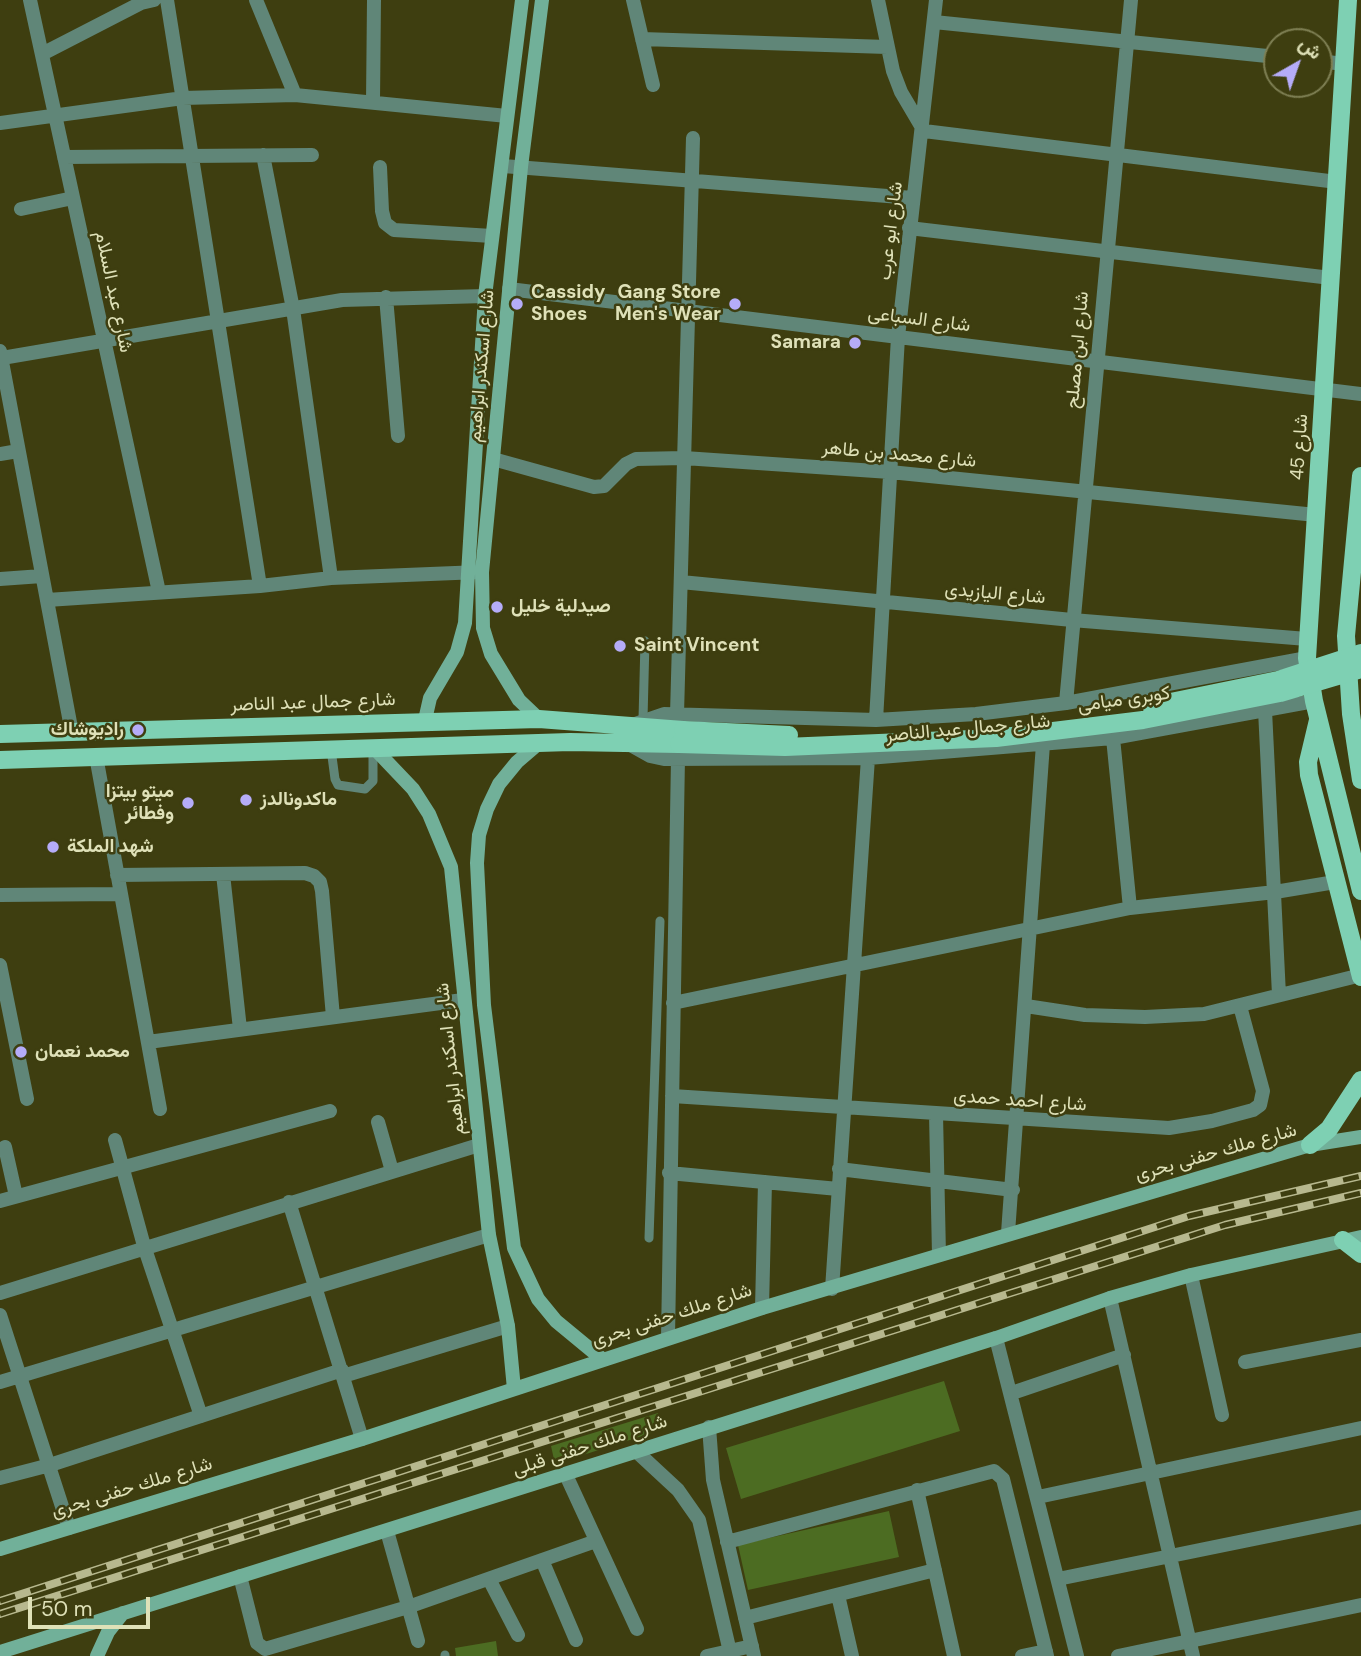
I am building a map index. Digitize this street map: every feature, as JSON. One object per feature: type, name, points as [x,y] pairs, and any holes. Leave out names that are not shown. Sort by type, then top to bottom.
[{"type":"main road","name":"شارع 45","points":[[1348,0],[1307,658],[1316,709],[1361,891]]},
{"type":"main road","points":[[1361,476],[1354,634],[1361,780]]},
{"type":"main road","name":"كوبرى ميامى","points":[[679,737],[940,732],[996,727],[1140,709],[1278,680],[1361,653]]},
{"type":"main road","name":"كوبرى ميامى","points":[[679,737],[785,747],[996,738],[1143,720],[1280,693],[1361,669]]},
{"type":"main road","points":[[1316,709],[1308,762],[1309,775],[1361,976]]},
{"type":"main road","name":"شارع جمال عبد الناصر","points":[[0,734],[425,720],[569,719],[679,737]]},
{"type":"main road","name":"شارع جمال عبد الناصر","points":[[0,760],[538,744],[632,729]]},
{"type":"main road","points":[[1310,1145],[1329,1129],[1361,1080]]},
{"type":"main road","points":[[1352,1238],[1361,1254]]},
{"type":"street","name":"شارع عبد السلام","points":[[30,0],[159,592]]},
{"type":"street","points":[[42,54],[141,3],[154,0]]},
{"type":"street","points":[[167,0],[260,586]]},
{"type":"street","points":[[256,0],[295,95]]},
{"type":"street","points":[[373,101],[374,0]]},
{"type":"street","name":"شارع اسكندر ابراهيم","points":[[522,0],[485,296],[475,572],[483,628],[491,654],[519,700],[539,719]]},
{"type":"street","name":"شارع اسكندر ابراهيم","points":[[425,720],[430,698],[450,666],[462,638],[475,572],[492,459],[542,0]]},
{"type":"street","points":[[633,0],[653,85]]},
{"type":"street","points":[[878,0],[887,47],[901,92],[924,131],[1337,182]]},
{"type":"street","name":"شارع ابو عرب","points":[[876,720],[898,337],[909,228],[924,131],[936,0]]},
{"type":"street","name":"شارع ابن مصلح","points":[[1066,703],[1131,0]]},
{"type":"street","points":[[934,22],[1263,56]]},
{"type":"street","points":[[642,39],[887,47]]},
{"type":"street","points":[[1333,63],[1344,64]]},
{"type":"street","points":[[0,123],[183,98],[295,95],[507,116]]},
{"type":"street","points":[[668,1337],[681,582],[693,138]]},
{"type":"street","points":[[64,157],[312,155]]},
{"type":"street","points":[[263,156],[293,309],[331,578]]},
{"type":"street","points":[[503,166],[913,198]]},
{"type":"street","points":[[380,167],[382,211],[386,223],[394,230],[492,236]]},
{"type":"street","points":[[21,209],[73,198]]},
{"type":"street","points":[[909,228],[1331,278]]},
{"type":"street","name":"شارع السباعى","points":[[509,289],[1361,394]]},
{"type":"street","points":[[72,733],[1,354],[386,297],[485,296]]},
{"type":"street","points":[[386,297],[398,436]]},
{"type":"street","points":[[0,454],[19,451]]},
{"type":"street","name":"شارع محمد بن طاهر","points":[[492,459],[594,487],[604,486],[626,464],[636,459],[684,458],[890,472],[1317,515]]},
{"type":"street","points":[[47,600],[260,586],[331,578],[475,572]]},
{"type":"street","points":[[0,579],[42,576]]},
{"type":"street","name":"شارع اليازيدى","points":[[681,582],[1072,620],[1307,639]]},
{"type":"street","name":"شارع جمال عبد الناصر","points":[[632,729],[650,756],[679,737],[976,714],[1066,703],[1307,658]]},
{"type":"street","name":"شارع جمال عبد الناصر","points":[[679,737],[868,758],[1113,737],[1265,710],[1316,709]]},
{"type":"street","points":[[1265,710],[1279,995]]},
{"type":"street","points":[[1113,737],[1130,908]]},
{"type":"street","name":"شارع اسكندر ابراهيم","points":[[538,744],[517,762],[493,796],[479,835],[477,863],[484,1005],[514,1248],[538,1299],[556,1321],[602,1359]]},
{"type":"street","points":[[1008,1233],[1043,744]]},
{"type":"street","name":"شارع اسكندر ابراهيم","points":[[373,747],[413,789],[445,849],[451,867],[489,1235],[508,1326],[514,1389]]},
{"type":"street","points":[[96,756],[160,1109]]},
{"type":"street","points":[[832,1289],[842,1108],[868,758]]},
{"type":"street","points":[[117,876],[305,873],[320,883],[333,1017]]},
{"type":"street","points":[[223,874],[240,1030]]},
{"type":"street","points":[[673,1003],[1130,908],[1275,892],[1335,882]]},
{"type":"street","points":[[0,895],[121,894]]},
{"type":"street","points":[[0,965],[6,1023],[27,1099]]},
{"type":"street","points":[[1026,1006],[1085,1015],[1145,1017],[1204,1013],[1361,976]]},
{"type":"street","points":[[148,1042],[463,1000]]},
{"type":"street","name":"شارع احمد حمدى","points":[[671,1096],[1170,1128],[1254,1110],[1260,1105],[1263,1091],[1240,1006]]},
{"type":"street","points":[[0,1201],[330,1111]]},
{"type":"street","points":[[936,1114],[939,1255]]},
{"type":"street","points":[[377,1122],[392,1171]]},
{"type":"street","name":"شارع ملك حفنى بحرى","points":[[0,1549],[362,1438],[668,1337],[1008,1233],[1310,1145],[1361,1137]]},
{"type":"street","points":[[115,1140],[144,1246],[201,1416]]},
{"type":"street","points":[[0,1293],[144,1246],[479,1145]]},
{"type":"street","points":[[5,1147],[16,1196]]},
{"type":"street","points":[[669,1167],[765,1182],[838,1189]]},
{"type":"street","points":[[839,1168],[1013,1189]]},
{"type":"street","points":[[762,1308],[765,1182]]},
{"type":"street","points":[[289,1202],[362,1438]]},
{"type":"street","points":[[0,1382],[489,1235]]},
{"type":"street","name":"شارع ملك حفنى قبلى","points":[[7,1653],[709,1427],[996,1338],[1110,1298],[1191,1275],[1352,1238]]},
{"type":"street","points":[[492,1254],[514,1248]]},
{"type":"street","points":[[1191,1275],[1222,1415]]},
{"type":"street","points":[[1110,1298],[1193,1656]]},
{"type":"street","points":[[0,1315],[69,1528]]},
{"type":"street","points":[[0,1478],[50,1465],[343,1373],[508,1326]]},
{"type":"street","points":[[996,1338],[1077,1656]]},
{"type":"street","points":[[1245,1362],[1361,1340]]},
{"type":"street","points":[[1012,1393],[1124,1355]]},
{"type":"street","points":[[707,1656],[753,1651],[709,1462],[709,1427]]},
{"type":"street","points":[[1038,1497],[1361,1428]]},
{"type":"street","points":[[638,1452],[678,1490],[699,1520],[731,1653]]},
{"type":"street","points":[[727,1542],[990,1471],[998,1473],[1003,1479],[1046,1653],[1022,1656]]},
{"type":"street","points":[[566,1475],[637,1629]]},
{"type":"street","points":[[917,1490],[954,1656]]},
{"type":"street","points":[[1058,1578],[1361,1517]]},
{"type":"street","points":[[387,1531],[418,1641]]},
{"type":"street","points":[[240,1577],[257,1643],[265,1649],[408,1607],[596,1541]]},
{"type":"street","points":[[542,1560],[576,1640]]},
{"type":"street","points":[[745,1618],[934,1570]]},
{"type":"street","points":[[489,1579],[518,1635]]},
{"type":"street","points":[[838,1595],[852,1656]]},
{"type":"street","points":[[1118,1656],[1361,1605]]},
{"type":"street","points":[[97,1656],[108,1632],[123,1614]]},
{"type":"lane","points":[[632,729],[645,641]]},
{"type":"lane","points":[[331,749],[338,785],[365,789],[373,780],[373,747]]},
{"type":"lane","points":[[649,1238],[660,921]]},
{"type":"lane","points":[[659,976],[674,977]]},
{"type":"lane","points":[[652,1160],[669,1167]]},
{"type":"building","points":[[944,1381],[960,1431],[741,1499],[726,1448]]},
{"type":"building","points":[[658,1413],[661,1430],[555,1464],[551,1446]]},
{"type":"building","points":[[889,1511],[899,1557],[748,1590],[738,1545]]},
{"type":"building","points":[[496,1641],[498,1656],[456,1656],[455,1648]]},
{"type":"railway","points":[[0,1601],[1189,1216],[1361,1176]]},
{"type":"railway","points":[[0,1614],[1225,1225],[1361,1193]]},
{"type":"place","name":"Cassidy Shoes","points":[[517,304]]},
{"type":"place","name":"Gang Store Men's Wear","points":[[735,304]]},
{"type":"place","name":"Samara","points":[[855,343]]},
{"type":"place","name":"صيدلية خليل","points":[[497,607]]},
{"type":"place","name":"Saint Vincent","points":[[620,646]]},
{"type":"place","name":"راديوشاك","points":[[138,730]]},
{"type":"place","name":"ماكدونالدز","points":[[246,800]]},
{"type":"place","name":"ميتو بيتزا وفطائر","points":[[188,803]]},
{"type":"place","name":"شهد الملكة","points":[[53,847]]},
{"type":"place","name":"محمد نعمان","points":[[21,1052]]}]
